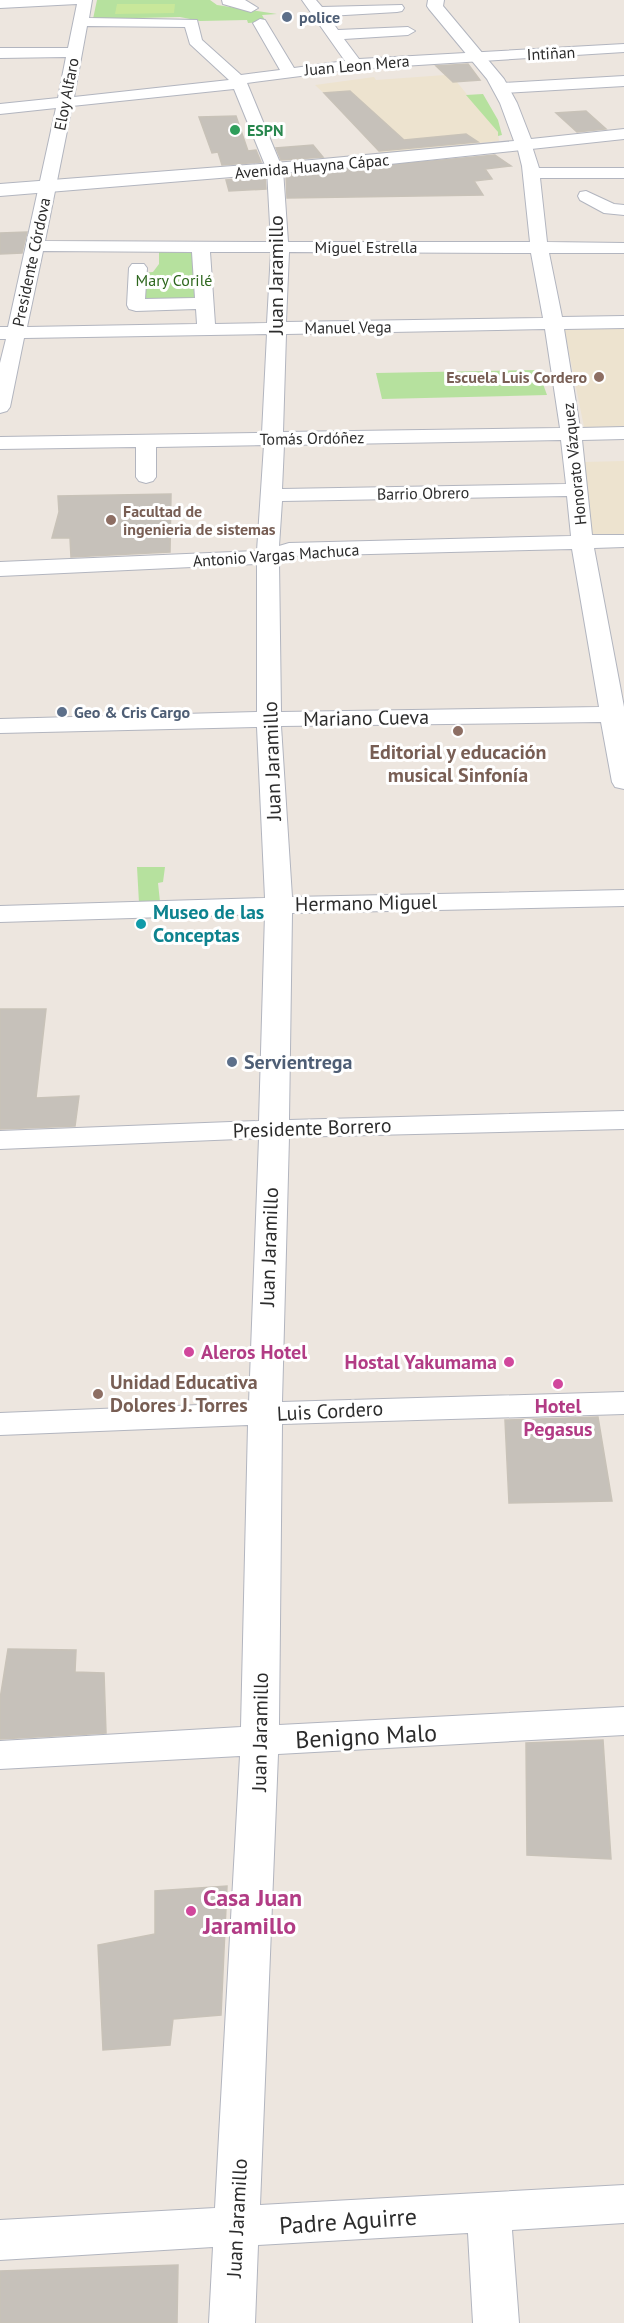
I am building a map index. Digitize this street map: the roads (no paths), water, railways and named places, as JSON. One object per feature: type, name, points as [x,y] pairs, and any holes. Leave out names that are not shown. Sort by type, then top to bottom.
[{"type":"street","points":[[0,4],[80,0]]},
{"type":"street","name":"Eloy Alfaro","points":[[47,187],[85,0]]},
{"type":"street","points":[[436,0],[435,6],[452,29],[478,56],[502,88],[525,146]]},
{"type":"street","points":[[229,1],[251,8]]},
{"type":"street","points":[[314,6],[397,8]]},
{"type":"street","points":[[314,6],[355,64]]},
{"type":"street","points":[[81,22],[190,22],[194,27],[195,41],[238,82]]},
{"type":"street","points":[[260,23],[289,72]]},
{"type":"street","points":[[334,35],[408,31]]},
{"type":"street","name":"Intiñan","points":[[478,56],[624,48]]},
{"type":"street","points":[[589,51],[624,75]]},
{"type":"street","points":[[0,53],[75,52]]},
{"type":"street","name":"Juan Leon Mera","points":[[0,109],[238,82],[289,72],[355,64],[478,56]]},
{"type":"street","points":[[502,88],[624,81]]},
{"type":"street","name":"Juan Jaramillo","points":[[232,2323],[261,1741],[265,1414],[279,905],[269,719],[268,557],[280,247],[275,170],[238,82]]},
{"type":"street","name":"Avenida Huayna Cápac","points":[[0,190],[275,170],[624,134]]},
{"type":"street","name":"Honorato Vázquez","points":[[525,146],[539,247],[572,434],[576,490],[584,543],[618,714],[624,782]]},
{"type":"street","points":[[530,173],[624,173]]},
{"type":"street","name":"Presidente Córdova","points":[[0,407],[8,333],[35,246],[47,187]]},
{"type":"street","points":[[586,196],[610,209],[624,210]]},
{"type":"street","name":"Miguel Estrella","points":[[35,246],[624,248]]},
{"type":"street","points":[[201,247],[207,330]]},
{"type":"street","points":[[138,268],[136,305],[205,303]]},
{"type":"street","name":"Manuel Vega","points":[[8,333],[624,322]]},
{"type":"street","name":"Tomás Ordóñez","points":[[0,443],[624,433]]},
{"type":"street","points":[[146,441],[146,477]]},
{"type":"street","name":"Barrio Obrero","points":[[271,495],[576,490]]},
{"type":"street","name":"Antonio Vargas Machuca","points":[[0,569],[268,557],[289,550],[624,541]]},
{"type":"street","name":"Mariano Cueva","points":[[0,726],[618,714]]},
{"type":"street","name":"Hermano Miguel","points":[[0,914],[279,905],[624,898]]},
{"type":"street","name":"Presidente Borrero","points":[[0,1140],[274,1129],[624,1120]]},
{"type":"street","name":"Luis Cordero","points":[[0,1424],[624,1402]]},
{"type":"street","name":"Benigno Malo","points":[[0,1755],[624,1721]]},
{"type":"street","name":"Padre Aguirre","points":[[0,2240],[624,2204]]},
{"type":"street","points":[[489,2212],[496,2323]]},
{"type":"place","name":"police","points":[[287,17]]},
{"type":"place","name":"ESPN","points":[[235,130]]},
{"type":"place","name":"Escuela Luis Cordero","points":[[599,377]]},
{"type":"place","name":"Facultad de ingenieria de sistemas","points":[[111,520]]},
{"type":"place","name":"Geo & Cris Cargo","points":[[62,712]]},
{"type":"place","name":"Editorial y educación musical Sinfonía","points":[[458,731]]},
{"type":"place","name":"Museo de las Conceptas","points":[[141,924]]},
{"type":"place","name":"Servientrega","points":[[232,1062]]},
{"type":"place","name":"Aleros Hotel","points":[[189,1352]]},
{"type":"place","name":"Hostal Yakumama","points":[[509,1362]]},
{"type":"place","name":"Hotel Pegasus","points":[[558,1384]]},
{"type":"place","name":"Unidad Educativa Dolores J. Torres","points":[[98,1394]]},
{"type":"place","name":"Casa Juan Jaramillo","points":[[191,1911]]},
{"type":"park label","name":"Mary Corilé","points":[[174,280]]}]
